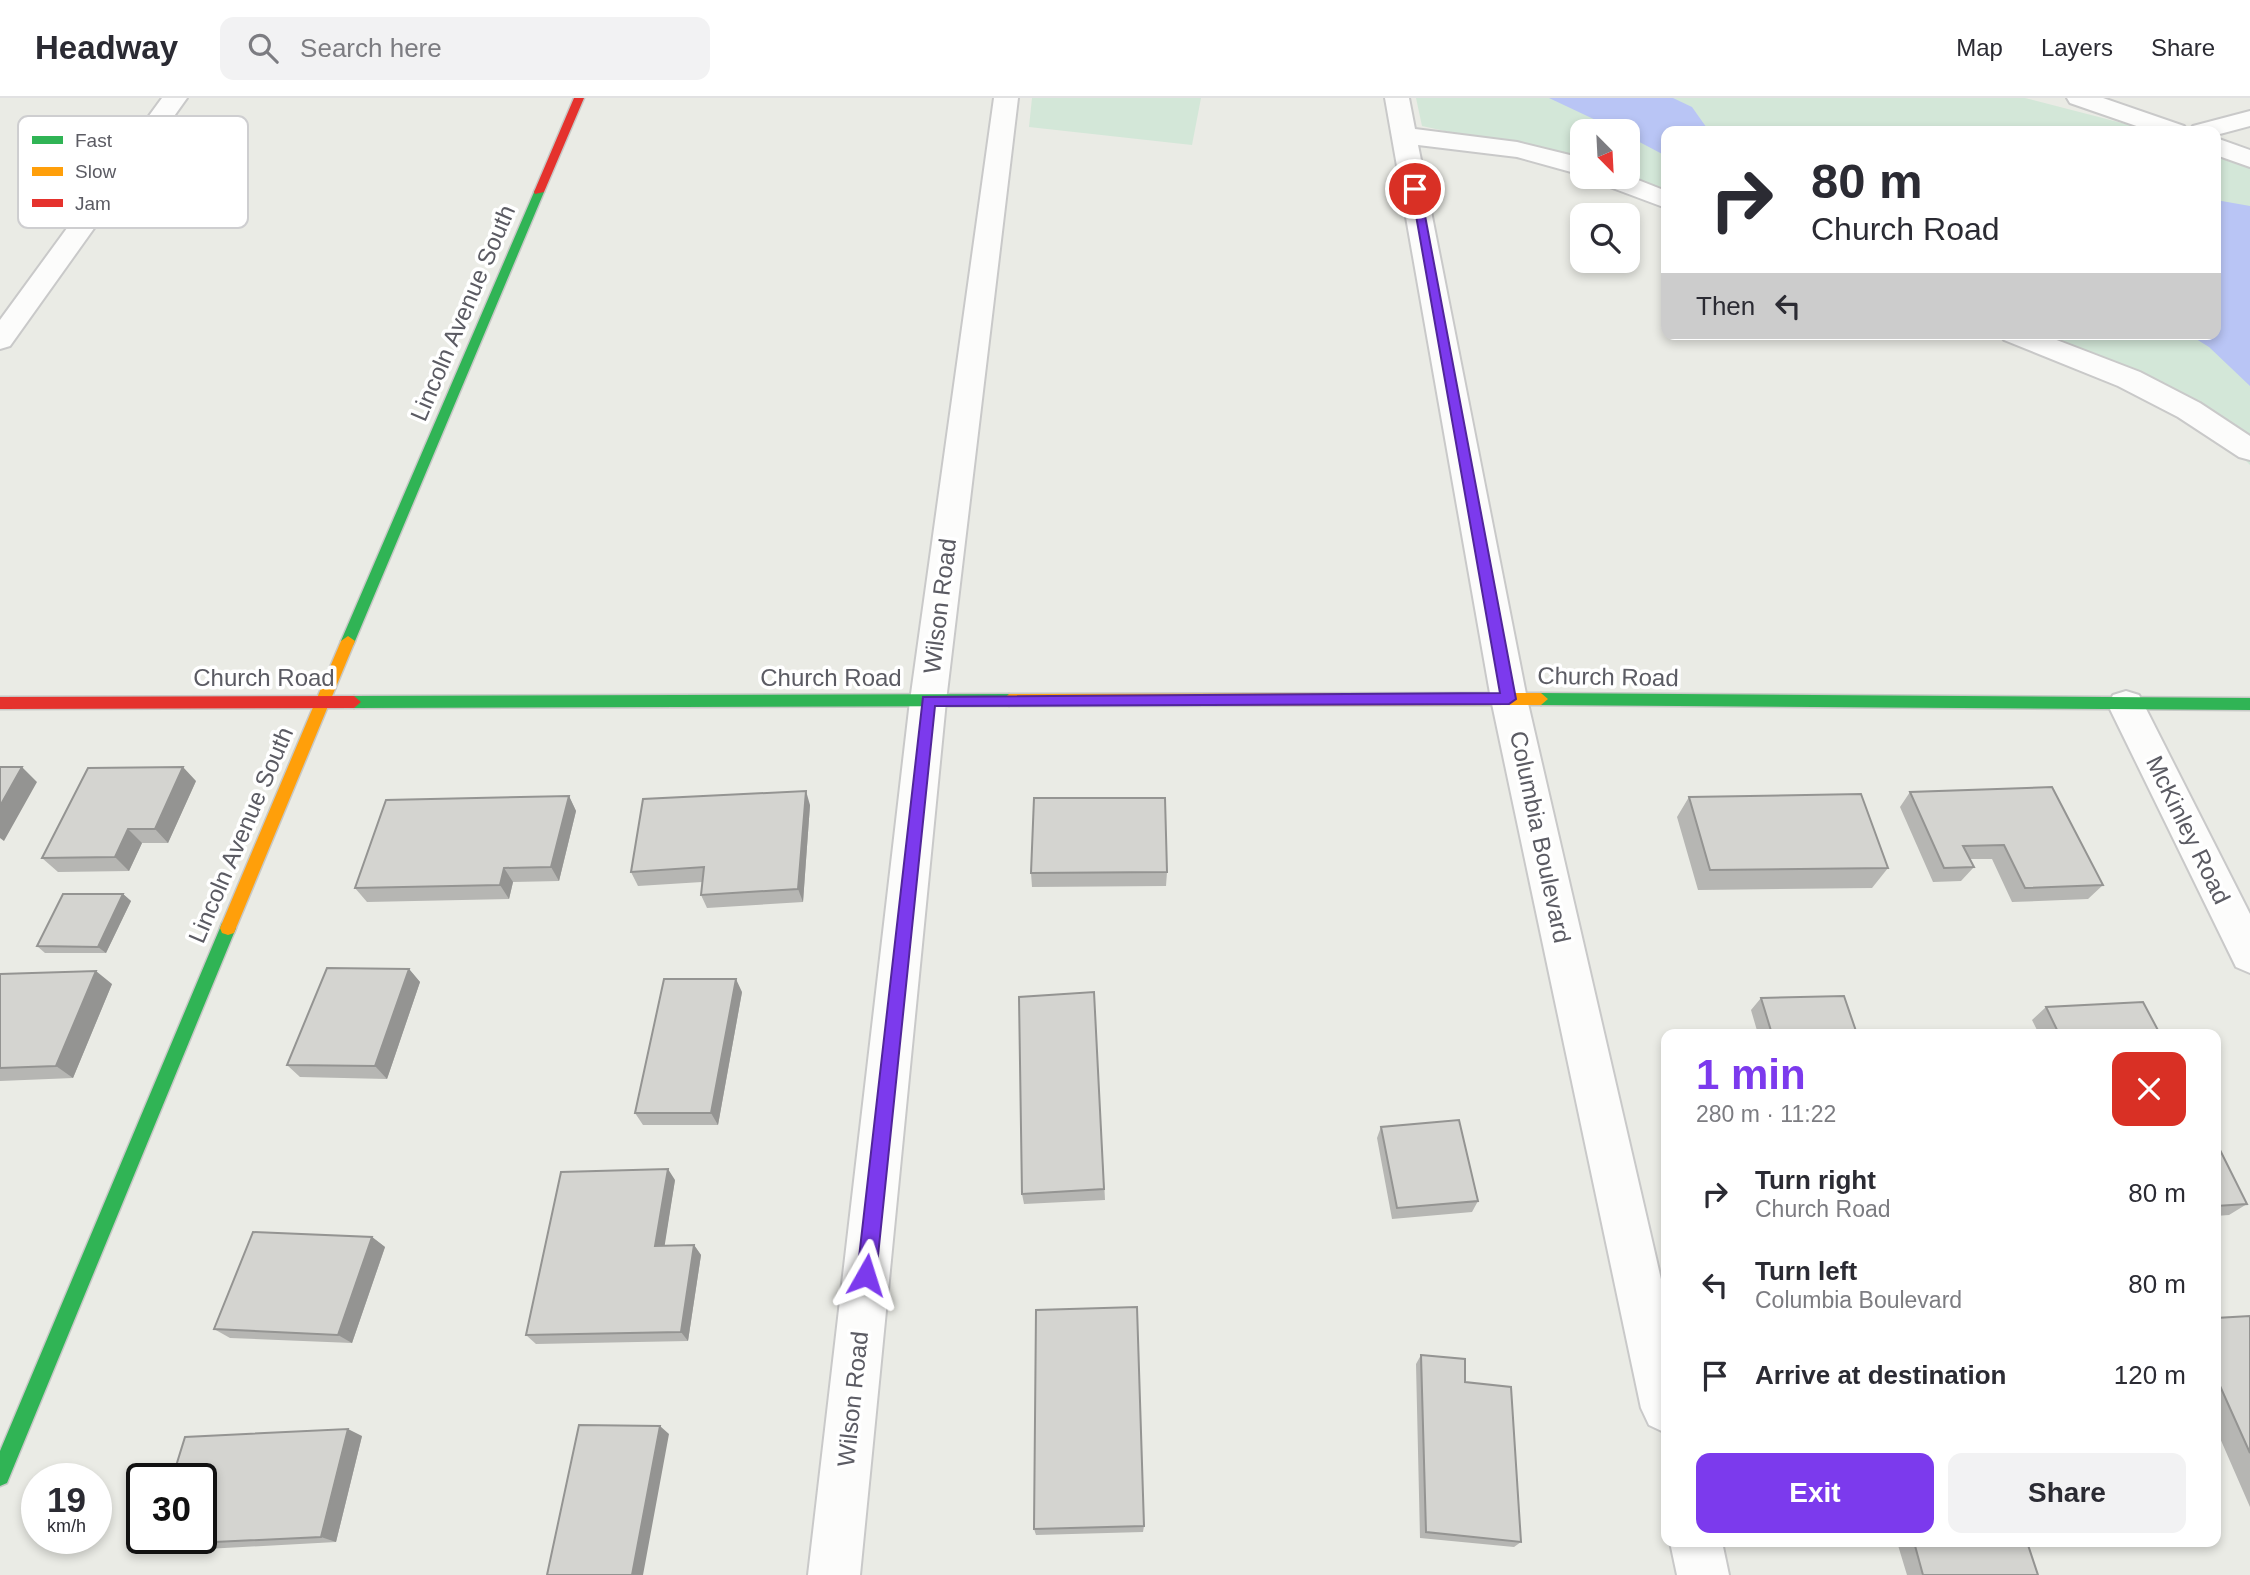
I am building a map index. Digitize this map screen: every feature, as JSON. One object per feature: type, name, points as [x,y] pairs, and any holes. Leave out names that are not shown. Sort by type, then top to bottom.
[{"type":"main road","name":"Lincoln Avenue South","points":[[0,1476],[322,701],[579,98]]},
{"type":"main road","name":"Church Road","points":[[0,703],[1509,699],[2250,704]]},
{"type":"street","points":[[162,116],[175,98]]},
{"type":"street","name":"Wilson Road","points":[[834,1575],[928,701],[1006,98]]},
{"type":"street","name":"Columbia Boulevard","points":[[1397,98],[1509,699],[1661,1385]]},
{"type":"street","points":[[2079,98],[2179,124]]},
{"type":"street","points":[[2220,126],[2250,118]]},
{"type":"street","points":[[1405,136],[1481,142],[1570,163]]},
{"type":"street","points":[[2221,148],[2250,159]]},
{"type":"street","points":[[1638,189],[1661,198]]},
{"type":"street","points":[[0,340],[81,228]]},
{"type":"street","points":[[2029,340],[2129,379],[2189,410],[2250,450]]},
{"type":"street","name":"McKinley Road","points":[[2126,705],[2250,954]]},
{"type":"street","points":[[1697,1547],[1703,1575]]},
{"type":"green space","points":[[1032,98],[1201,98],[1192,145],[1029,127]]},
{"type":"green space","points":[[1416,98],[2025,98],[2134,126],[1661,126],[1661,194],[1640,183],[1640,119],[1570,119],[1570,158],[1422,126]]},
{"type":"green space","points":[[2221,149],[2250,162],[2250,465],[2209,423],[2010,340],[2221,340]]},
{"type":"water","points":[[1549,98],[1673,98],[1692,107],[1705,126],[1661,126],[1661,153],[1640,142],[1640,119],[1594,119]]},
{"type":"water","points":[[2221,201],[2250,206],[2250,386],[2209,347],[2198,340],[2221,340]]},
{"type":"building","points":[[0,767],[22,767],[0,806]]},
{"type":"building","points":[[183,767],[155,829],[128,829],[115,857],[42,858],[88,768]]},
{"type":"building","points":[[2052,787],[2103,885],[2025,888],[2004,845],[1963,846],[1974,867],[1944,868],[1910,792]]},
{"type":"building","points":[[806,791],[798,889],[701,895],[704,867],[631,872],[643,799]]},
{"type":"building","points":[[1861,794],[1888,868],[1710,870],[1689,797]]},
{"type":"building","points":[[569,796],[551,867],[504,868],[500,885],[355,888],[386,800]]},
{"type":"building","points":[[1034,798],[1165,798],[1167,872],[1031,873]]},
{"type":"building","points":[[63,894],[123,894],[98,947],[37,946]]},
{"type":"building","points":[[327,968],[409,969],[375,1066],[287,1065]]},
{"type":"building","points":[[96,971],[56,1066],[0,1068],[0,974]]},
{"type":"building","points":[[664,979],[736,979],[711,1113],[635,1113]]},
{"type":"building","points":[[1094,992],[1104,1189],[1022,1194],[1019,997]]},
{"type":"building","points":[[1844,996],[1855,1029],[1770,1029],[1761,998]]},
{"type":"building","points":[[2143,1002],[2157,1029],[2057,1029],[2046,1007]]},
{"type":"building","points":[[1459,1120],[1478,1201],[1397,1208],[1381,1127]]},
{"type":"building","points":[[2221,1152],[2247,1204],[2221,1206]]},
{"type":"building","points":[[668,1169],[655,1246],[694,1245],[681,1332],[526,1335],[561,1172]]},
{"type":"building","points":[[253,1232],[372,1237],[338,1335],[214,1329]]},
{"type":"building","points":[[1137,1307],[1144,1526],[1034,1529],[1036,1310]]},
{"type":"building","points":[[2250,1316],[2250,1453],[2221,1388],[2221,1318]]},
{"type":"building","points":[[1421,1355],[1465,1359],[1465,1382],[1511,1387],[1521,1542],[1426,1532]]},
{"type":"building","points":[[579,1425],[660,1426],[632,1575],[547,1575]]},
{"type":"building","points":[[348,1429],[321,1537],[217,1542],[217,1463],[177,1463],[185,1437]]},
{"type":"building","points":[[1915,1547],[2029,1547],[2038,1575],[1923,1575]]},
{"type":"traffic: fast","points":[[348,641],[539,192]]},
{"type":"traffic: fast","points":[[1541,699],[2250,704]]},
{"type":"traffic: fast","points":[[354,702],[1009,700]]},
{"type":"traffic: fast","points":[[0,1476],[228,928]]},
{"type":"traffic: slow","points":[[228,928],[348,641]]},
{"type":"traffic: slow","points":[[1009,700],[1541,699]]},
{"type":"traffic: jam","points":[[539,192],[579,98]]},
{"type":"traffic: jam","points":[[0,703],[354,702]]},
{"type":"route","points":[[866,1275],[928,701],[1509,699],[1415,189]]}]
